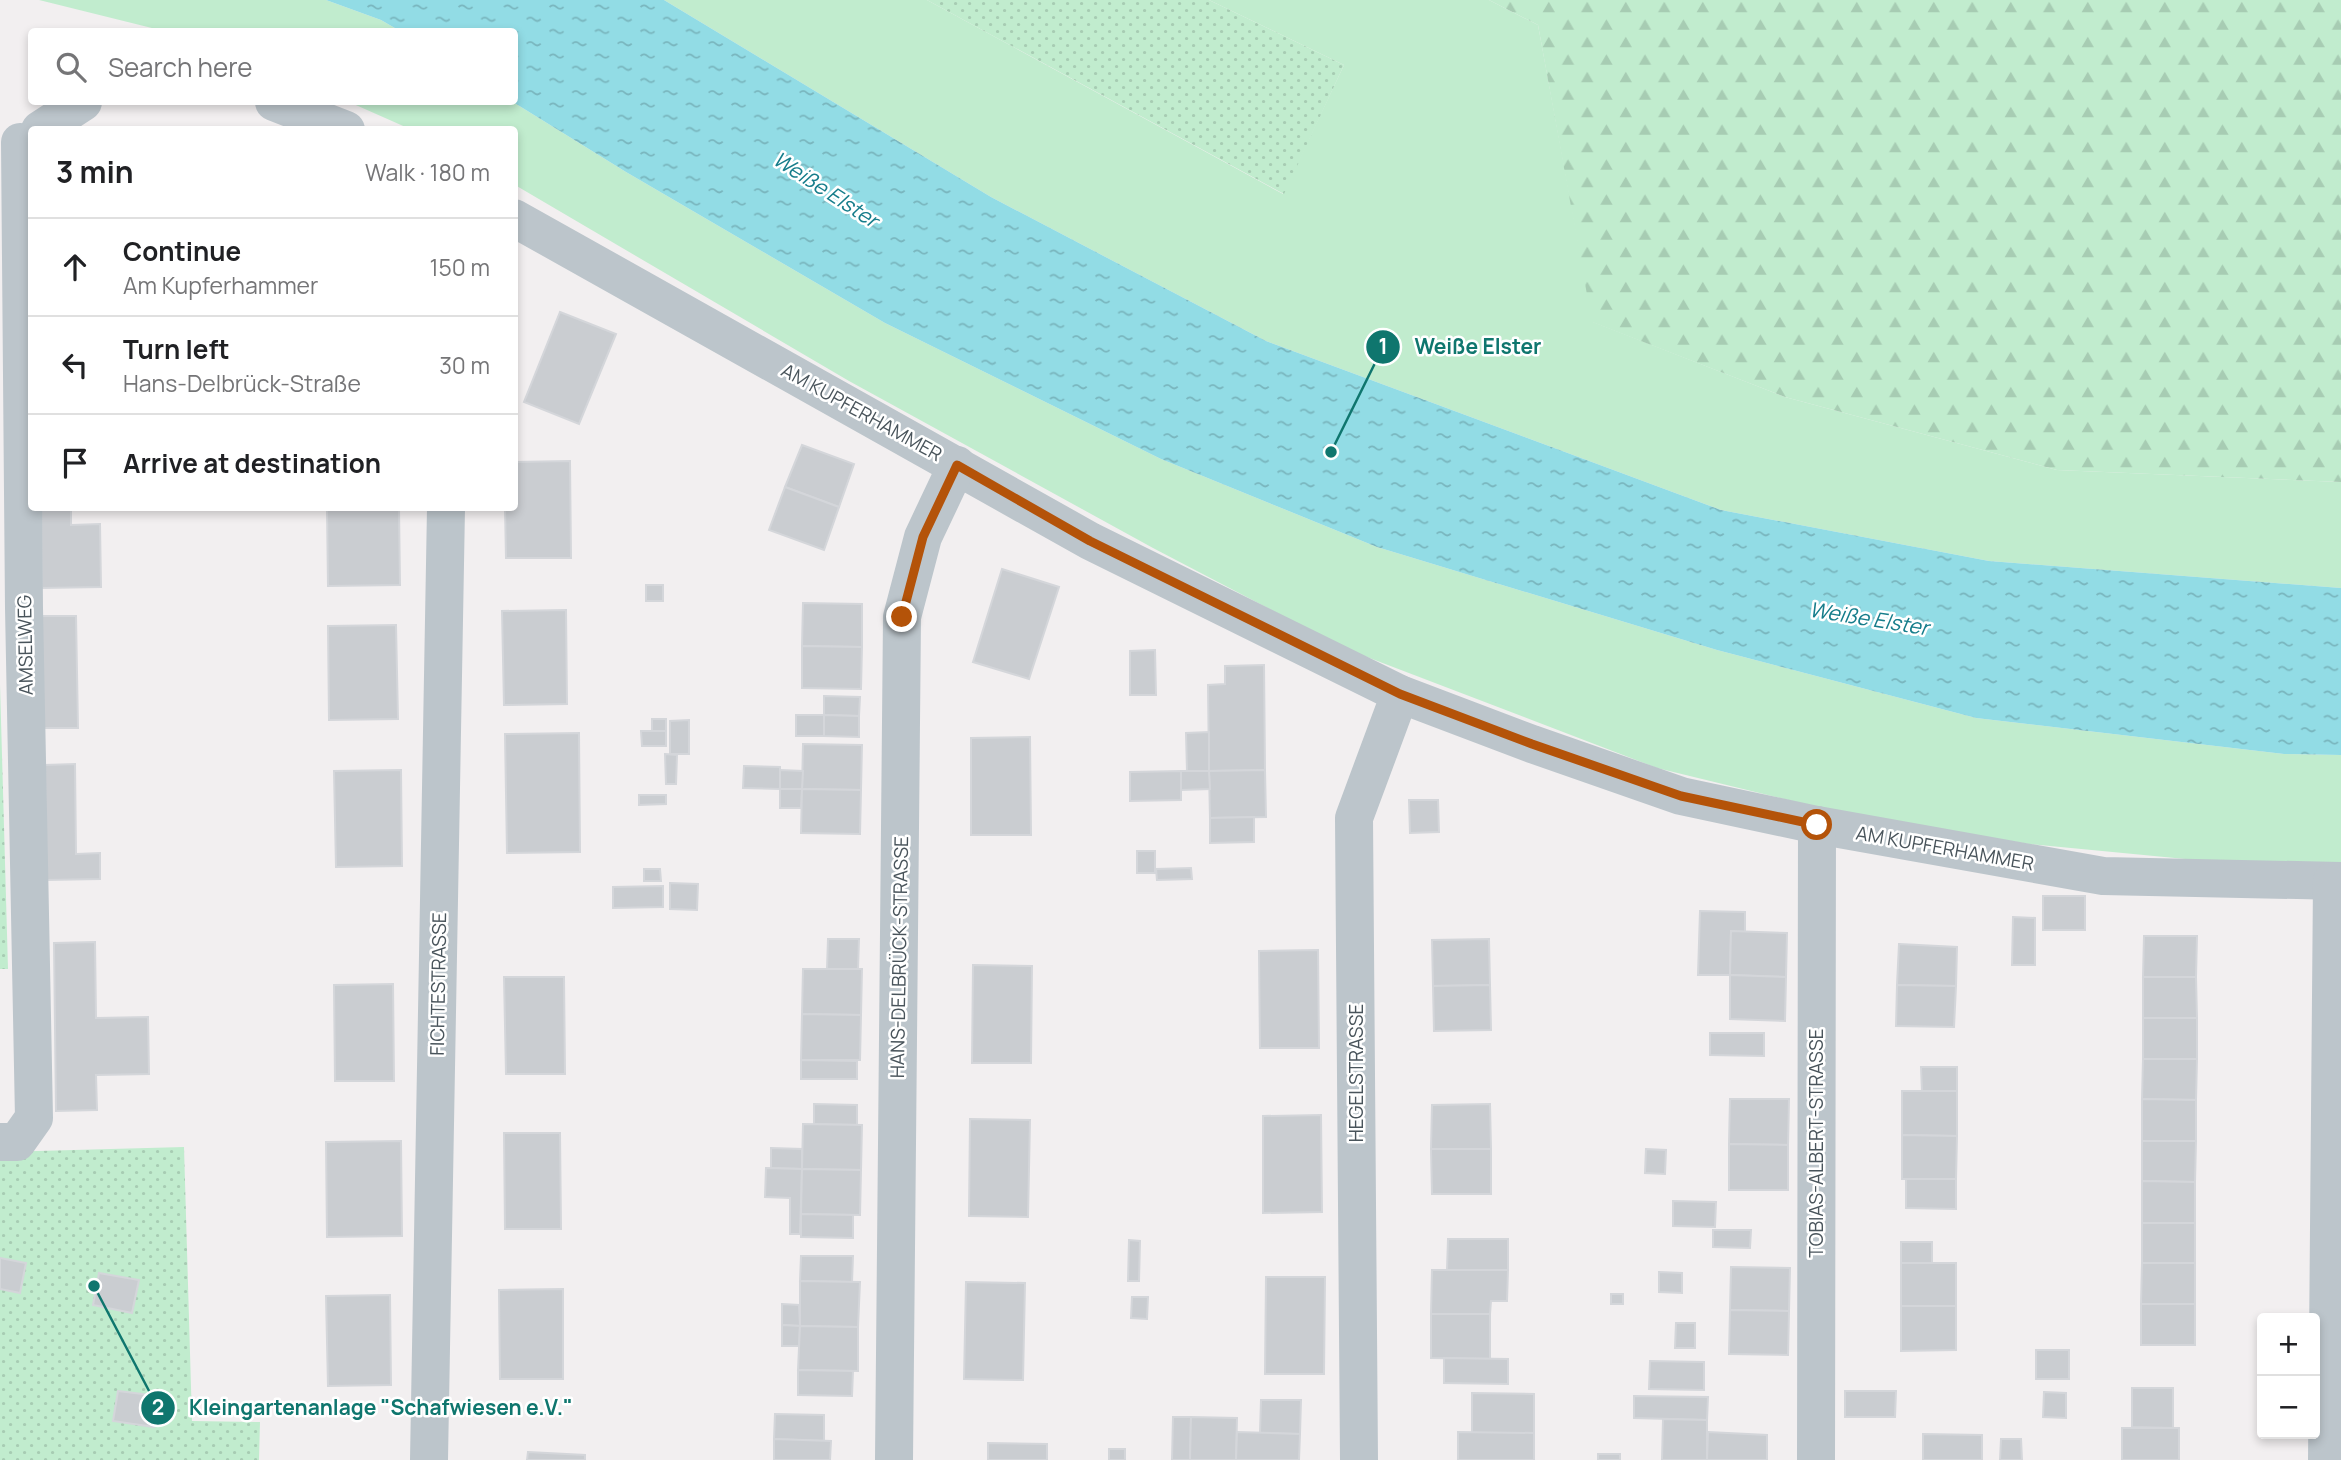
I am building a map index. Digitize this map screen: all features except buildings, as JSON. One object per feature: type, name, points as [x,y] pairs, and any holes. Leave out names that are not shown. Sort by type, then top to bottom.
[{"type":"street","points":[[43,126],[78,105]]},
{"type":"street","points":[[282,105],[336,126]]},
{"type":"street","name":"AMSELWEG","points":[[9,1142],[34,1118],[24,636],[23,138]]},
{"type":"street","name":"AM KUPFERHAMMER","points":[[518,220],[1090,541],[1400,694],[1532,744],[1681,796],[1817,825],[2104,876],[2336,881]]},
{"type":"street","name":"HANS-DELBRÜCK-STRASSE","points":[[894,1460],[902,617],[923,537],[957,465]]},
{"type":"street","name":"FICHTESTRASSE","points":[[429,1460],[446,511]]},
{"type":"street","name":"HEGELSTRASSE","points":[[1359,1460],[1354,818],[1400,694]]},
{"type":"street","name":"TOBIAS-ALBERT-STRASSE","points":[[1815,1460],[1817,825]]},
{"type":"street","points":[[2327,1460],[2336,881]]},
{"type":"green space","points":[[39,0],[326,0],[381,20],[395,28],[152,28]]},
{"type":"green space","points":[[664,0],[927,0],[1283,194],[1344,65],[1209,0],[1489,0],[1538,25],[1593,322],[1785,397],[2057,470],[2341,482],[2341,588],[1989,561],[1721,510],[1266,341],[991,197]]},
{"type":"green space","points":[[927,0],[1209,0],[1344,65],[1284,194]]},
{"type":"green space","points":[[1489,0],[2341,0],[2341,482],[2057,470],[1785,397],[1592,322],[1538,25]]},
{"type":"green space","points":[[356,105],[518,105],[626,172],[885,323],[1161,459],[1377,547],[1717,650],[1976,718],[2284,754],[2341,755],[2341,868],[2206,861],[2029,844],[1838,812],[1657,768],[1346,649],[1153,548],[849,381],[518,187],[518,126],[403,126]]},
{"type":"green space","points":[[0,684],[8,969],[0,969]]},
{"type":"green space","points":[[184,1147],[192,1421],[260,1422],[259,1460],[0,1460],[0,1152]]},
{"type":"water","points":[[326,0],[664,0],[991,197],[1266,341],[1721,510],[1989,561],[2341,588],[2341,755],[2284,754],[1976,718],[1717,650],[1377,547],[1161,459],[885,323],[626,172],[518,105],[518,28],[395,28],[381,20]]},
{"type":"place","name":"Weiße Elster","points":[[1331,452]]},
{"type":"place","name":"Kleingartenanlage \"Schafwiesen e.V.\"","points":[[94,1286]]},
{"type":"route","points":[[902,617],[923,537],[957,465],[1090,541],[1400,694],[1681,796],[1817,825]]}]
